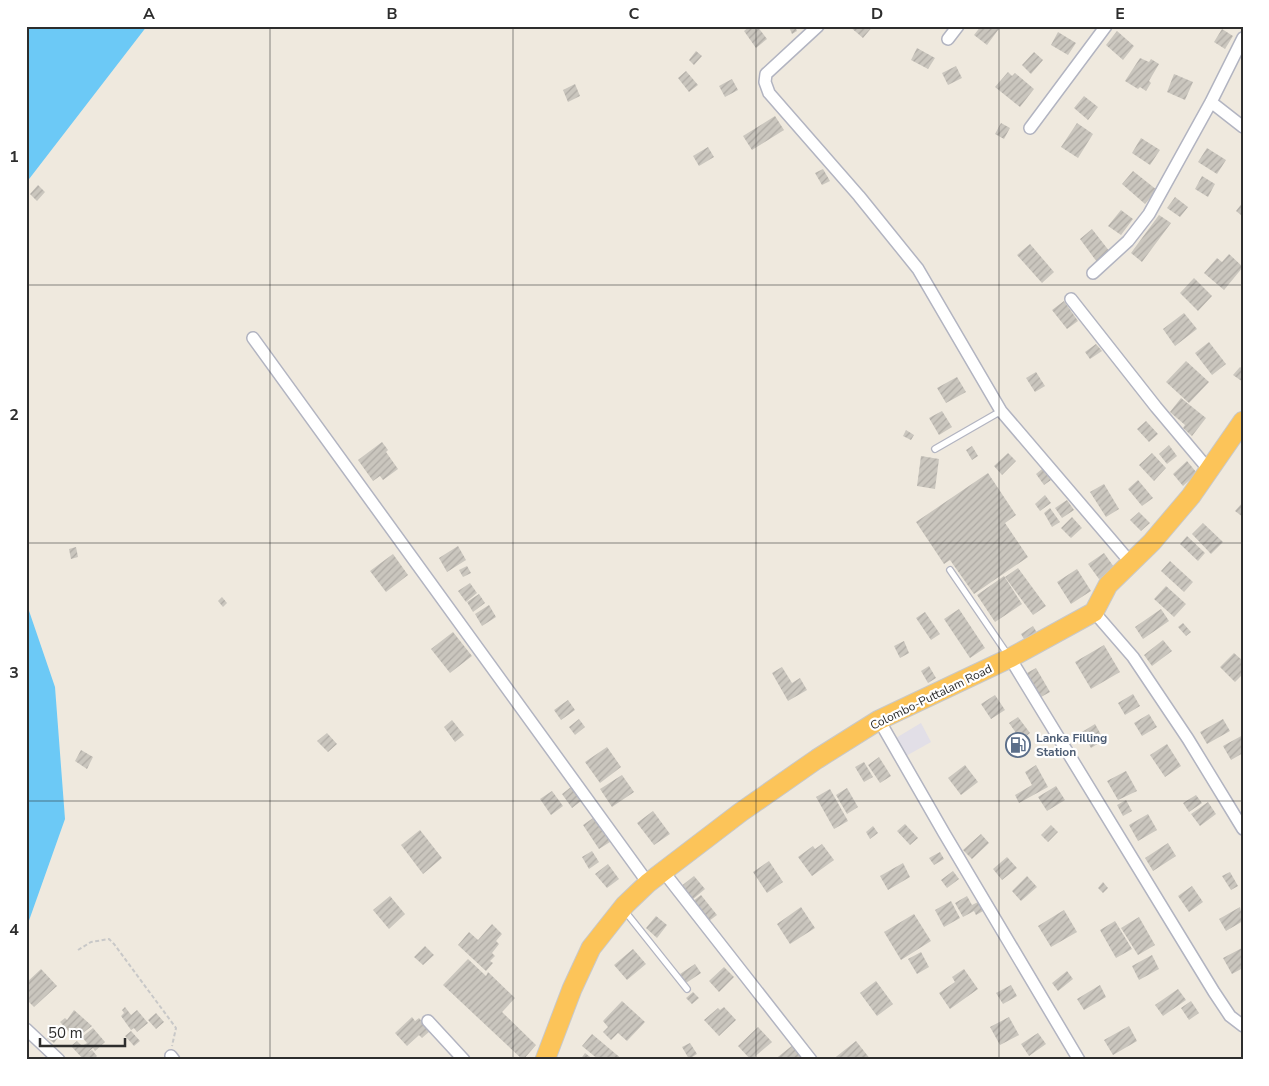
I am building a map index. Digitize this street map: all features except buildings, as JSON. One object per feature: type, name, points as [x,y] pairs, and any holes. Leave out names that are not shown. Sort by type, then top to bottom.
[{"type":"highway","points":[[1094,612],[1108,585],[1152,542],[1192,496],[1243,421]]},
{"type":"highway","name":"Colombo-Puttalam Road","points":[[545,1060],[572,989],[591,948],[623,908],[655,877],[741,812],[817,759],[879,720],[1010,658],[1094,612]]},
{"type":"street","points":[[818,26],[766,74],[765,82],[769,93],[854,189],[918,269],[1001,411],[1131,563]]},
{"type":"street","points":[[948,39],[958,26]]},
{"type":"street","points":[[1030,128],[1106,26]]},
{"type":"street","points":[[1093,273],[1128,241],[1149,214],[1211,102],[1243,38]]},
{"type":"street","points":[[1211,102],[1243,127]]},
{"type":"street","points":[[1071,299],[1156,407],[1209,470]]},
{"type":"street","points":[[253,338],[655,877],[811,1060]]},
{"type":"street","points":[[1094,612],[1133,657],[1188,740],[1243,829]]},
{"type":"street","points":[[1010,658],[1214,992],[1230,1016],[1243,1026]]},
{"type":"street","points":[[879,720],[944,834],[1079,1060]]},
{"type":"street","points":[[428,1021],[464,1060]]},
{"type":"street","points":[[26,1029],[59,1060]]},
{"type":"lane","points":[[935,449],[1001,411]]},
{"type":"lane","points":[[950,570],[1010,658]]},
{"type":"lane","points":[[623,908],[687,989]]},
{"type":"path","points":[[78,950],[100,939],[109,939],[114,944],[176,1028],[172,1058]]},
{"type":"shaded area","points":[[921,723],[931,742],[906,756],[896,738]]},
{"type":"water","points":[[26,26],[147,26],[26,183]]},
{"type":"water","points":[[26,602],[55,687],[65,819],[26,929]]},
{"type":"place","name":"Lanka Filling Station","points":[[1018,745]]}]
